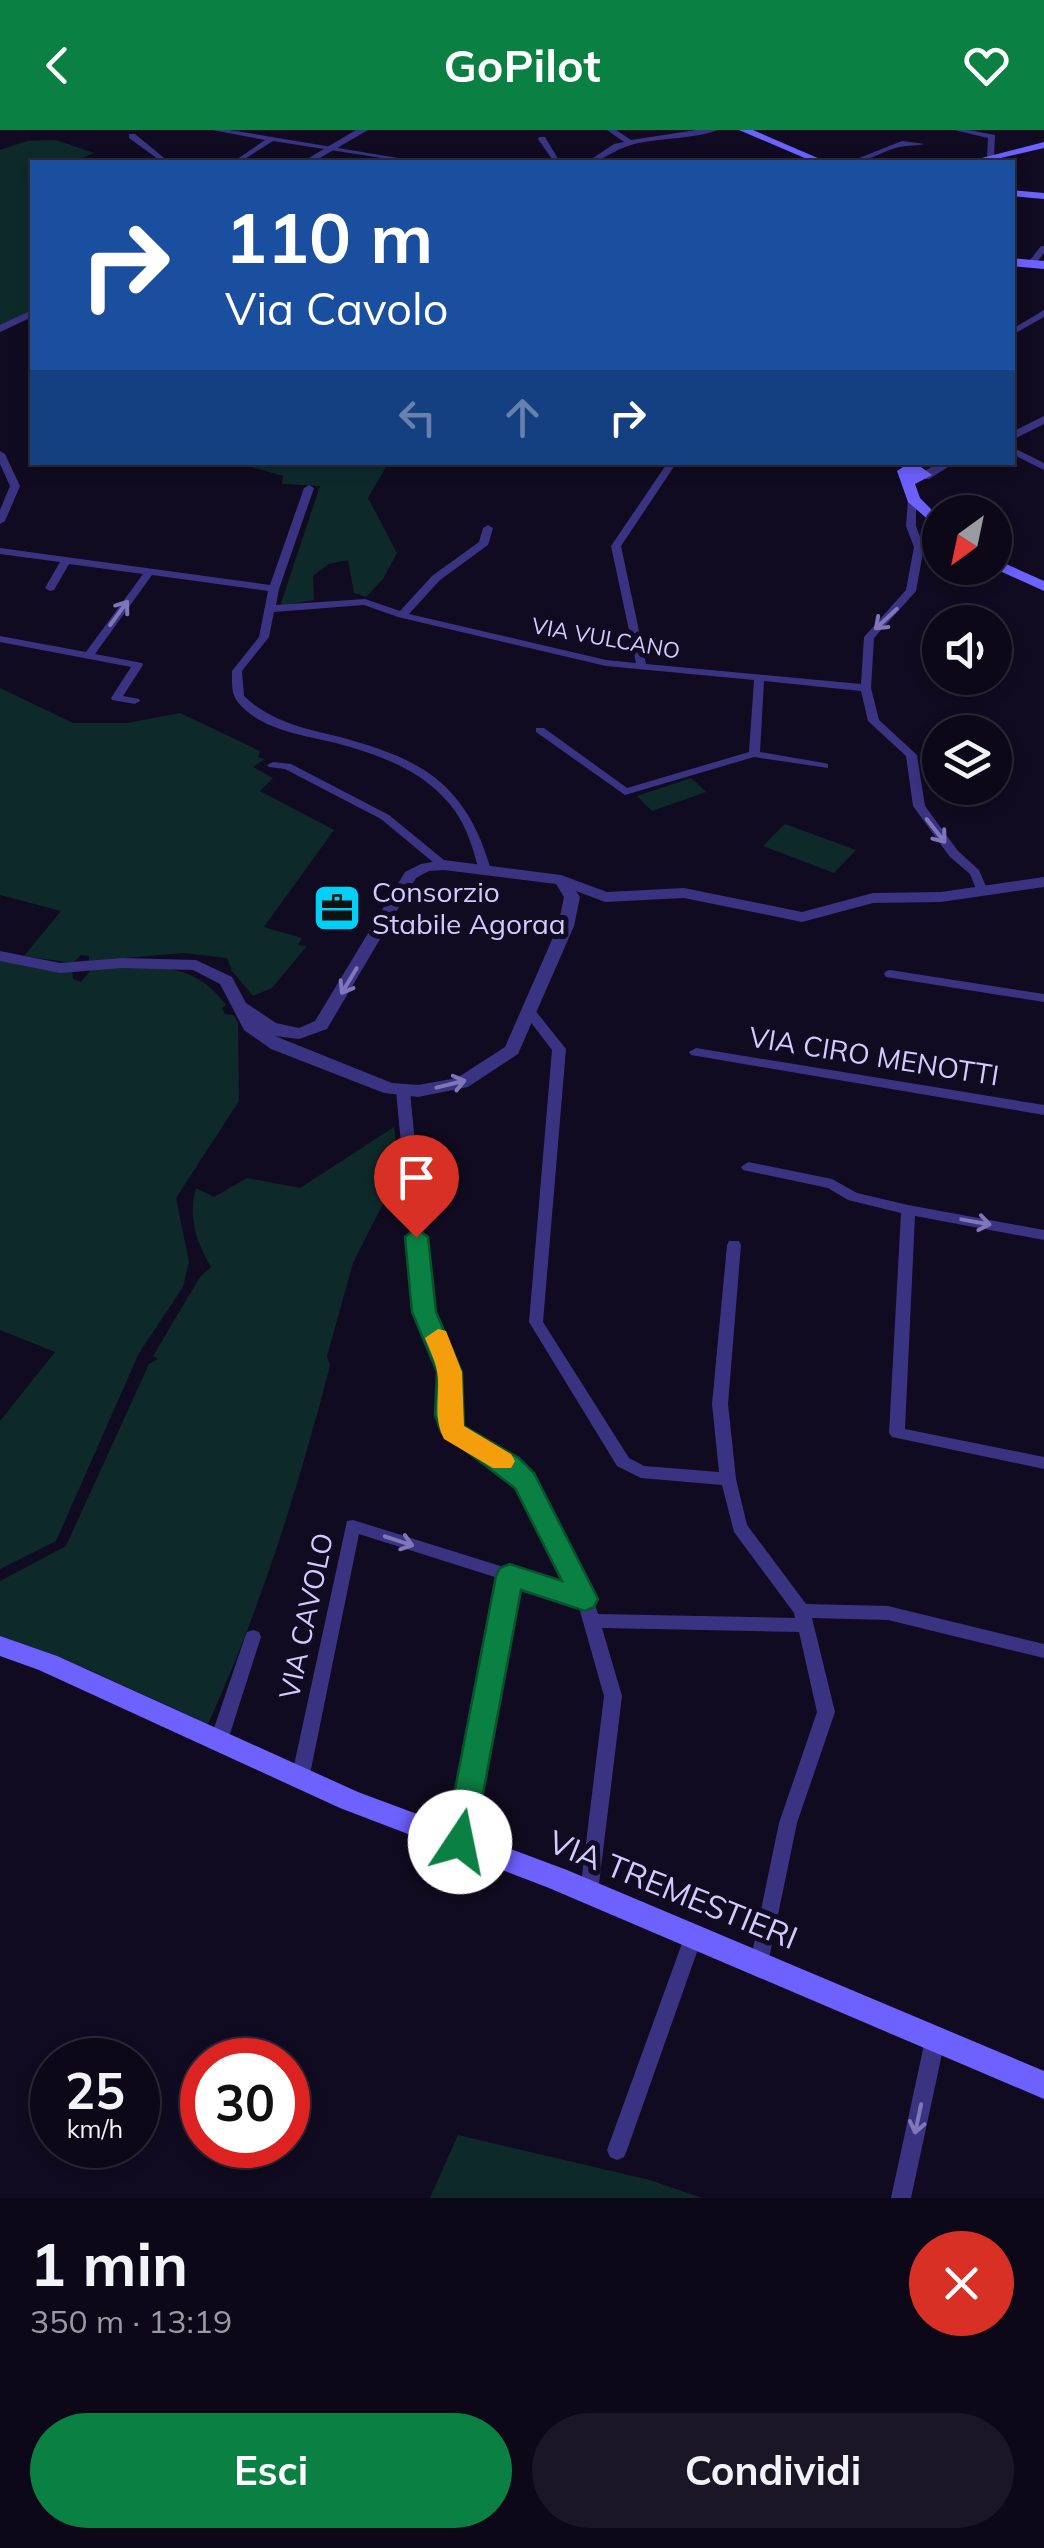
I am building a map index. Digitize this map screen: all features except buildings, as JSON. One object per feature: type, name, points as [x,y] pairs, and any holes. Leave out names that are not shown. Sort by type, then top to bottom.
[{"type":"main road","points":[[744,130],[817,160]]},
{"type":"main road","points":[[981,160],[1044,145]]},
{"type":"main road","points":[[1015,193],[1044,196]]},
{"type":"main road","points":[[912,471],[914,499],[922,508]]},
{"type":"main road","points":[[912,471],[922,496]]},
{"type":"main road","points":[[1012,572],[1044,587]]},
{"type":"main road","name":"VIA TREMESTIERI","points":[[0,1646],[48,1663],[300,1779],[694,1935],[1044,2085]]},
{"type":"street","points":[[216,130],[404,160]]},
{"type":"street","points":[[311,160],[363,130]]},
{"type":"street","points":[[611,130],[630,142]]},
{"type":"street","points":[[594,160],[630,142],[714,130]]},
{"type":"street","points":[[958,130],[992,137],[991,158]]},
{"type":"street","points":[[132,136],[163,160]]},
{"type":"street","points":[[239,160],[272,139]]},
{"type":"street","points":[[542,139],[556,160]]},
{"type":"street","points":[[858,160],[902,143],[921,144]]},
{"type":"street","points":[[1038,264],[1044,248]]},
{"type":"street","points":[[1015,331],[1044,313]]},
{"type":"street","points":[[0,329],[30,314]]},
{"type":"street","points":[[1015,435],[1044,418]]},
{"type":"street","points":[[1015,452],[1044,467]]},
{"type":"street","points":[[0,454],[14,486],[0,522]]},
{"type":"street","points":[[642,668],[616,546],[671,465]]},
{"type":"street","points":[[912,471],[937,465]]},
{"type":"street","points":[[309,488],[274,588],[264,638],[236,672],[234,682],[239,697],[288,728],[350,744],[434,778],[462,810],[485,870]]},
{"type":"street","points":[[914,499],[911,526],[919,547],[911,592],[869,637],[866,688],[874,721],[911,755],[918,806],[954,854],[975,873],[982,891]]},
{"type":"street","points":[[402,615],[436,578],[484,543],[488,528]]},
{"type":"street","points":[[0,551],[274,588]]},
{"type":"street","points":[[50,588],[66,560]]},
{"type":"street","points":[[89,655],[149,572]]},
{"type":"street","name":"VIA VULCANO","points":[[344,604],[365,602],[402,615],[642,668],[866,688]]},
{"type":"street","points":[[269,609],[344,604]]},
{"type":"street","points":[[0,639],[138,664],[116,698],[136,701]]},
{"type":"street","points":[[754,754],[759,680]]},
{"type":"street","points":[[540,730],[625,792],[754,754],[824,766]]},
{"type":"street","points":[[273,765],[320,783],[384,817],[444,865]]},
{"type":"street","points":[[356,1075],[319,1048],[321,1025],[410,875],[415,858],[405,834]]},
{"type":"street","points":[[410,875],[426,866],[444,865],[552,878],[622,899]]},
{"type":"street","points":[[0,956],[60,968],[122,963],[196,964],[218,974],[242,1007],[250,1026],[264,1037],[403,1091],[450,1086],[480,1075],[512,1050],[566,926],[572,897],[552,878]]},
{"type":"street","points":[[566,926],[590,907],[622,899],[684,893],[802,917],[873,898],[925,898],[1044,882]]},
{"type":"street","points":[[890,974],[1044,998]]},
{"type":"street","points":[[242,1007],[267,1026],[289,1035],[307,1033],[321,1025]]},
{"type":"street","points":[[529,1012],[559,1049],[536,1322],[623,1462],[640,1472],[728,1479]]},
{"type":"street","name":"VIA CIRO MENOTTI","points":[[696,1052],[1044,1110]]},
{"type":"street","points":[[403,1091],[424,1312],[450,1372],[448,1415],[453,1432],[510,1465],[525,1481],[585,1599],[613,1696],[589,1892]]},
{"type":"street","points":[[748,1167],[832,1184],[852,1198],[1044,1235]]},
{"type":"street","points":[[908,1210],[898,1433],[1044,1463]]},
{"type":"street","points":[[734,1245],[720,1404],[728,1479],[740,1526],[805,1618],[825,1699],[824,1726],[788,1823],[759,1963]]},
{"type":"street","name":"VIA CAVOLO","points":[[300,1779],[353,1526],[585,1599]]},
{"type":"street","points":[[460,1842],[510,1576]]},
{"type":"street","points":[[592,1621],[888,1613],[1044,1651]]},
{"type":"street","points":[[218,1740],[253,1638]]},
{"type":"street","points":[[616,2150],[694,1935]]},
{"type":"street","points":[[901,2198],[935,2040]]},
{"type":"green space","points":[[56,140],[94,153],[78,160],[30,160],[30,311],[0,326],[0,150],[27,141]]},
{"type":"green space","points":[[395,465],[386,467],[368,498],[397,553],[383,579],[366,597],[354,593],[348,560],[329,564],[313,576],[314,600],[280,606],[320,486],[282,484],[283,476],[248,466]]},
{"type":"green space","points":[[0,688],[73,723],[127,723],[180,713],[260,751],[258,757],[265,759],[253,767],[273,778],[260,791],[334,830],[264,927],[302,938],[298,945],[307,946],[272,988],[253,996],[232,971],[227,958],[184,953],[89,961],[89,956],[81,955],[73,963],[24,956],[61,911],[0,895]]},
{"type":"green space","points":[[691,778],[706,792],[652,811],[637,796]]},
{"type":"green space","points":[[785,824],[856,850],[834,873],[763,846]]},
{"type":"green space","points":[[0,960],[72,971],[73,979],[81,982],[91,970],[148,966],[198,979],[213,990],[226,1005],[222,1008],[225,1014],[234,1015],[238,1023],[239,1101],[176,1198],[189,1262],[183,1287],[139,1353],[56,1541],[0,1569],[0,1421],[55,1352],[0,1330]]},
{"type":"green space","points":[[394,1127],[402,1181],[396,1189],[391,1188],[353,1263],[327,1356],[330,1366],[291,1502],[245,1636],[208,1724],[87,1669],[0,1637],[0,1581],[66,1546],[149,1364],[158,1359],[153,1356],[200,1277],[211,1267],[195,1230],[196,1188],[214,1197],[247,1178],[300,1188]]},
{"type":"green space","points":[[458,2135],[650,2180],[702,2198],[430,2198]]},
{"type":"slow traffic","points":[[438,1338],[450,1372],[448,1415],[453,1432],[502,1461]]},
{"type":"place","name":"Consorzio Stabile Agoraa","points":[[337,908]]},
{"type":"route","points":[[416,1237],[424,1312],[450,1372],[448,1415],[453,1432],[510,1465],[525,1481],[585,1599],[510,1576],[460,1842]]}]
